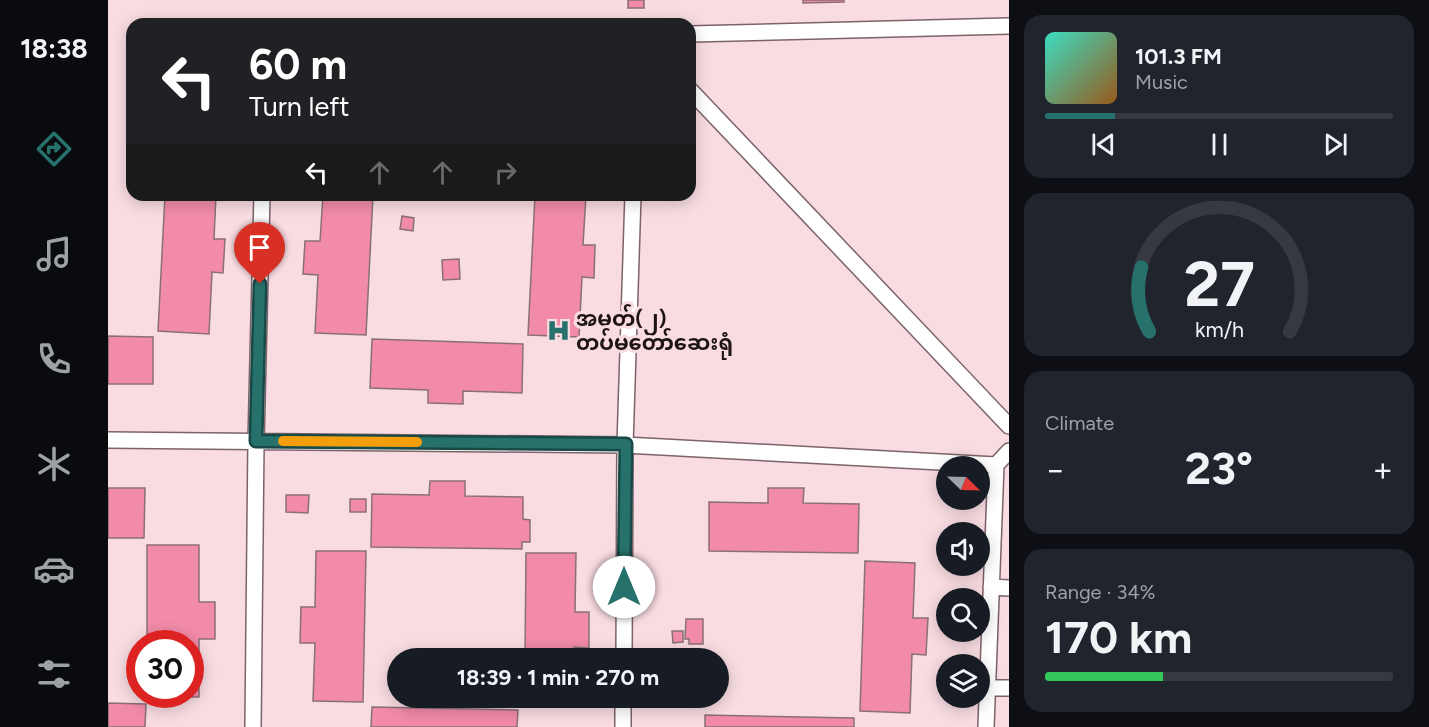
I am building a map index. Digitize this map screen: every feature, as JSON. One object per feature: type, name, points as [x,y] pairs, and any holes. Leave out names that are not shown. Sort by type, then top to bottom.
[{"type":"street","points":[[696,34],[1009,26]]},
{"type":"street","points":[[696,96],[1009,426]]},
{"type":"street","points":[[253,727],[256,441],[262,201]]},
{"type":"street","points":[[624,648],[626,444],[633,201]]},
{"type":"street","points":[[108,440],[626,444],[996,465],[1009,480]]},
{"type":"street","points":[[989,654],[996,465],[1009,451]]},
{"type":"street","points":[[991,587],[1009,588]]},
{"type":"street","points":[[990,688],[1009,688]]},
{"type":"street","points":[[623,708],[623,727]]},
{"type":"street","points":[[986,727],[987,708]]},
{"type":"building","points":[[628,0],[644,0],[644,8],[628,8]]},
{"type":"building","points":[[803,0],[844,0],[844,2],[803,3]]},
{"type":"building","points":[[165,201],[216,201],[214,239],[225,239],[223,273],[212,272],[209,334],[158,331]]},
{"type":"building","points":[[323,201],[373,201],[366,335],[315,333],[318,275],[303,274],[305,241],[320,241]]},
{"type":"building","points":[[535,201],[586,201],[583,245],[595,245],[594,278],[582,277],[579,337],[528,335]]},
{"type":"building","points":[[402,216],[414,218],[413,231],[400,229]]},
{"type":"building","points":[[459,259],[460,279],[443,280],[442,260]]},
{"type":"building","points":[[108,336],[153,337],[153,384],[108,384]]},
{"type":"building","points":[[372,339],[523,344],[522,393],[463,391],[463,404],[428,403],[428,390],[370,388]]},
{"type":"building","points":[[430,481],[465,481],[465,496],[523,497],[523,519],[530,520],[530,542],[522,542],[522,549],[371,547],[372,494],[429,495]]},
{"type":"building","points":[[108,488],[145,488],[144,538],[108,538]]},
{"type":"building","points":[[768,488],[804,488],[803,503],[859,504],[858,553],[709,551],[709,502],[768,503]]},
{"type":"building","points":[[286,495],[309,495],[308,513],[286,512]]},
{"type":"building","points":[[350,499],[366,499],[366,512],[350,512]]},
{"type":"building","points":[[147,545],[199,545],[199,602],[215,602],[215,639],[204,639],[204,630],[147,630]]},
{"type":"building","points":[[316,551],[366,551],[363,702],[313,701],[315,643],[300,643],[301,607],[315,607]]},
{"type":"building","points":[[526,553],[576,553],[575,612],[589,612],[589,648],[525,648]]},
{"type":"building","points":[[865,561],[915,563],[913,618],[928,618],[926,655],[912,654],[910,713],[860,711]]},
{"type":"building","points":[[686,619],[703,619],[703,644],[689,644],[689,639],[685,639]]},
{"type":"building","points":[[672,631],[683,631],[683,642],[673,643]]},
{"type":"building","points":[[108,703],[126,703],[126,708],[146,708],[145,727],[108,727]]},
{"type":"building","points":[[372,707],[518,710],[517,727],[371,727]]},
{"type":"building","points":[[705,715],[854,718],[854,727],[705,727]]},
{"type":"slow traffic","points":[[283,441],[417,442]]},
{"type":"place","name":"အမှတ်(၂) တပ်မတော်ဆေးရုံ","points":[[558,331]]},
{"type":"route","points":[[260,284],[256,441],[626,444],[624,587]]}]
